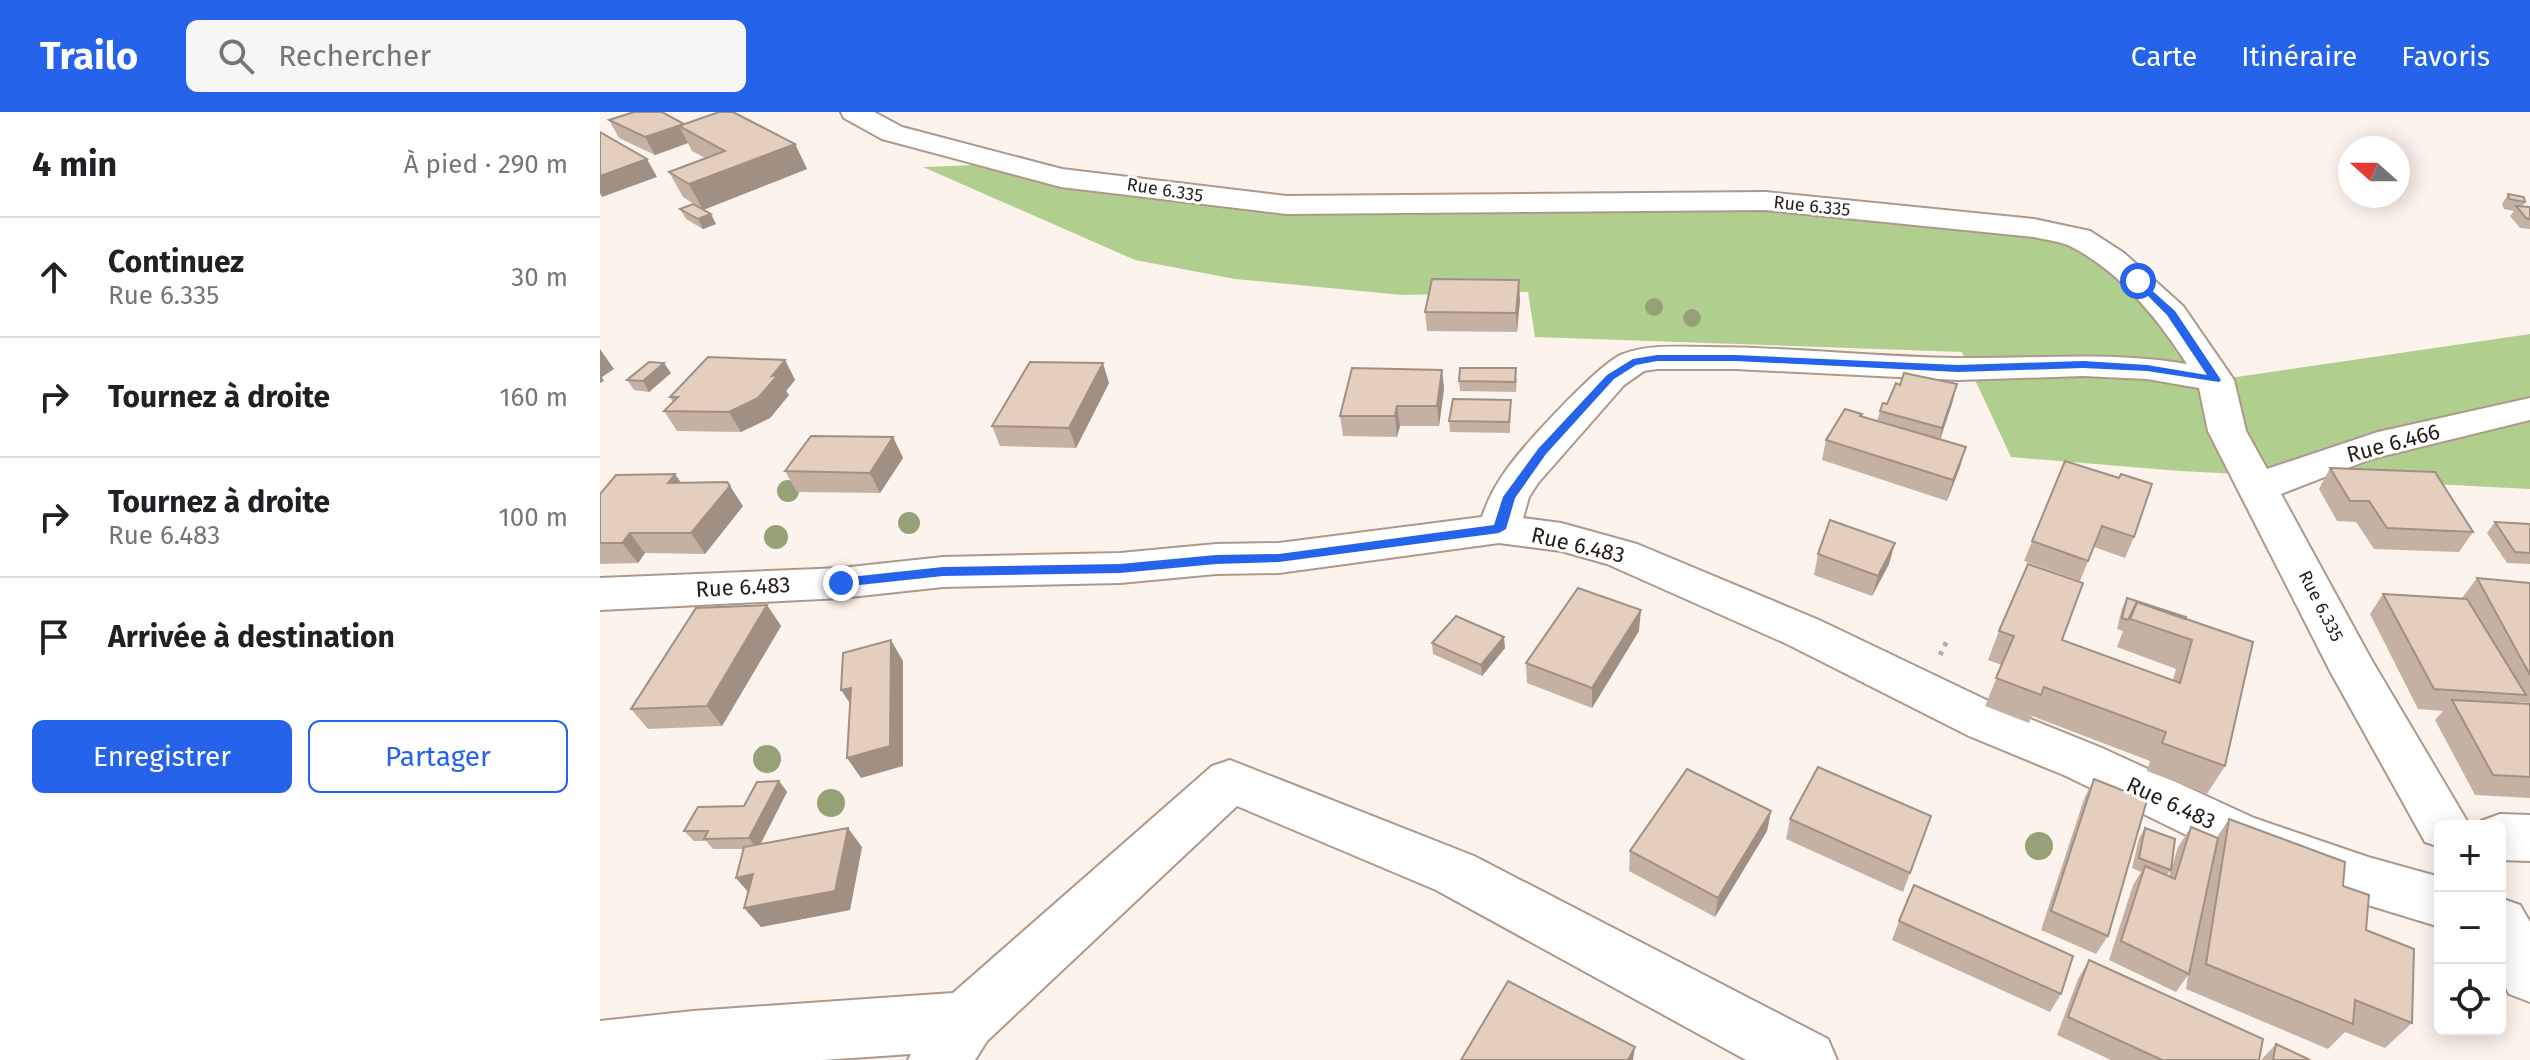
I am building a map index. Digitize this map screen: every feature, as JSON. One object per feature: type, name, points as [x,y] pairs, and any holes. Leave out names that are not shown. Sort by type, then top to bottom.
[{"type":"street","name":"Rue 6.335","points":[[854,112],[892,133],[1061,178],[1286,205],[1766,201],[2034,228],[2079,238],[2130,274],[2171,313],[2216,380],[2227,431],[2354,671],[2441,820]]},
{"type":"street","points":[[1499,529],[1509,497],[1532,463],[1611,377],[1633,362],[1657,358],[1735,358],[1958,369],[2083,365],[2147,368],[2216,380]]},
{"type":"street","name":"Rue 6.466","points":[[2259,488],[2299,468],[2530,409]]},
{"type":"street","name":"Rue 6.483","points":[[600,594],[841,583],[943,572],[1120,568],[1216,559],[1279,558],[1499,529],[1561,537],[1622,554],[1803,632],[1947,704],[2151,792],[2236,834],[2368,881],[2434,900]]},
{"type":"street","points":[[600,1051],[693,1040],[952,1040],[1230,781],[1455,873],[1806,1060]]},
{"type":"street","points":[[2506,837],[2530,838]]},
{"type":"street","points":[[2506,933],[2530,975]]},
{"type":"green space","points":[[1002,164],[1209,197],[1766,201],[2034,228],[2113,260],[2216,380],[2530,334],[2530,489],[2180,471],[2011,457],[1962,352],[1535,337],[1528,292],[1402,295],[1235,279],[1135,260],[923,167]]},
{"type":"building","points":[[634,112],[662,112],[684,124],[645,137],[609,120]]},
{"type":"building","points":[[719,112],[733,112],[795,144],[689,184],[669,172],[725,151],[679,126]]},
{"type":"building","points":[[600,132],[647,159],[600,176]]},
{"type":"building","points":[[2508,194],[2524,197],[2525,202],[2509,199]]},
{"type":"building","points":[[693,204],[711,214],[698,219],[680,209]]},
{"type":"building","points":[[2516,206],[2530,207],[2530,219],[2526,218]]},
{"type":"building","points":[[1432,279],[1519,280],[1516,313],[1425,312]]},
{"type":"building","points":[[708,357],[785,360],[772,376],[778,375],[758,398],[729,412],[664,411],[678,397],[670,397]]},
{"type":"building","points":[[649,362],[664,363],[643,381],[627,380]]},
{"type":"building","points":[[1030,362],[1103,363],[1069,428],[992,426]]},
{"type":"building","points":[[1352,368],[1442,370],[1437,406],[1397,406],[1395,416],[1340,416]]},
{"type":"building","points":[[1460,368],[1516,368],[1515,382],[1459,381]]},
{"type":"building","points":[[1904,373],[1957,384],[1942,428],[1880,411],[1883,403],[1887,404],[1896,383],[1900,385]]},
{"type":"building","points":[[1453,399],[1511,400],[1509,422],[1449,421]]},
{"type":"building","points":[[1845,409],[1966,447],[1953,480],[1826,440]]},
{"type":"building","points":[[811,436],[893,437],[870,473],[785,471]]},
{"type":"building","points":[[2065,461],[2119,478],[2121,474],[2152,484],[2134,537],[2102,526],[2088,561],[2032,541]]},
{"type":"building","points":[[2330,468],[2435,472],[2473,532],[2387,528],[2369,501],[2350,501]]},
{"type":"building","points":[[675,474],[668,483],[727,482],[730,486],[691,533],[630,533],[622,543],[600,543],[600,494],[616,475]]},
{"type":"building","points":[[1830,520],[1895,543],[1878,576],[1818,554]]},
{"type":"building","points":[[2495,522],[2530,524],[2530,553],[2515,552]]},
{"type":"building","points":[[2028,564],[2083,583],[2062,640],[2180,683],[2192,640],[2130,619],[2137,602],[2253,642],[2225,766],[2162,743],[2166,732],[2044,687],[2041,695],[1996,678],[2014,636],[1999,631]]},
{"type":"building","points":[[2477,578],[2530,583],[2530,675]]},
{"type":"building","points":[[1578,588],[1641,610],[1592,688],[1526,663]]},
{"type":"building","points":[[2383,594],[2467,599],[2526,695],[2434,689]]},
{"type":"building","points":[[2127,598],[2186,617],[2137,602],[2128,620],[2122,618]]},
{"type":"building","points":[[767,605],[707,706],[631,709],[696,608]]},
{"type":"building","points":[[1456,616],[1504,637],[1481,665],[1432,643]]},
{"type":"building","points":[[891,640],[890,746],[847,758],[851,688],[841,690],[843,653]]},
{"type":"building","points":[[2452,700],[2530,704],[2530,777],[2493,775]]},
{"type":"building","points":[[1818,767],[1931,816],[1910,873],[1790,819]]},
{"type":"building","points":[[1687,769],[1771,811],[1718,898],[1630,851]]},
{"type":"building","points":[[2094,779],[2147,800],[2108,936],[2051,911]]},
{"type":"building","points":[[779,781],[749,838],[704,839],[708,831],[684,831],[698,807],[744,806],[757,782]]},
{"type":"building","points":[[2229,819],[2345,862],[2343,886],[2369,895],[2366,930],[2414,949],[2412,1023],[2355,1000],[2353,1024],[2206,964]]},
{"type":"building","points":[[2191,827],[2218,838],[2189,974],[2121,941],[2145,866],[2175,879]]},
{"type":"building","points":[[848,828],[835,891],[744,908],[753,874],[736,878],[744,847]]},
{"type":"building","points":[[2145,828],[2175,839],[2171,870],[2139,858]]},
{"type":"building","points":[[1914,885],[2073,956],[2061,994],[1899,921]]},
{"type":"building","points":[[2089,960],[2263,1039],[2259,1060],[2162,1060],[2068,1017]]},
{"type":"building","points":[[1508,981],[1635,1047],[1628,1060],[1461,1060]]},
{"type":"building","points":[[2276,1044],[2310,1060],[2273,1060]]},
{"type":"route","points":[[841,583],[943,572],[1120,568],[1216,559],[1279,558],[1344,552],[1499,529],[1509,497],[1542,451],[1611,377],[1633,362],[1657,358],[1735,358],[1958,369],[2083,365],[2147,368],[2216,380],[2171,313],[2138,281]]}]
